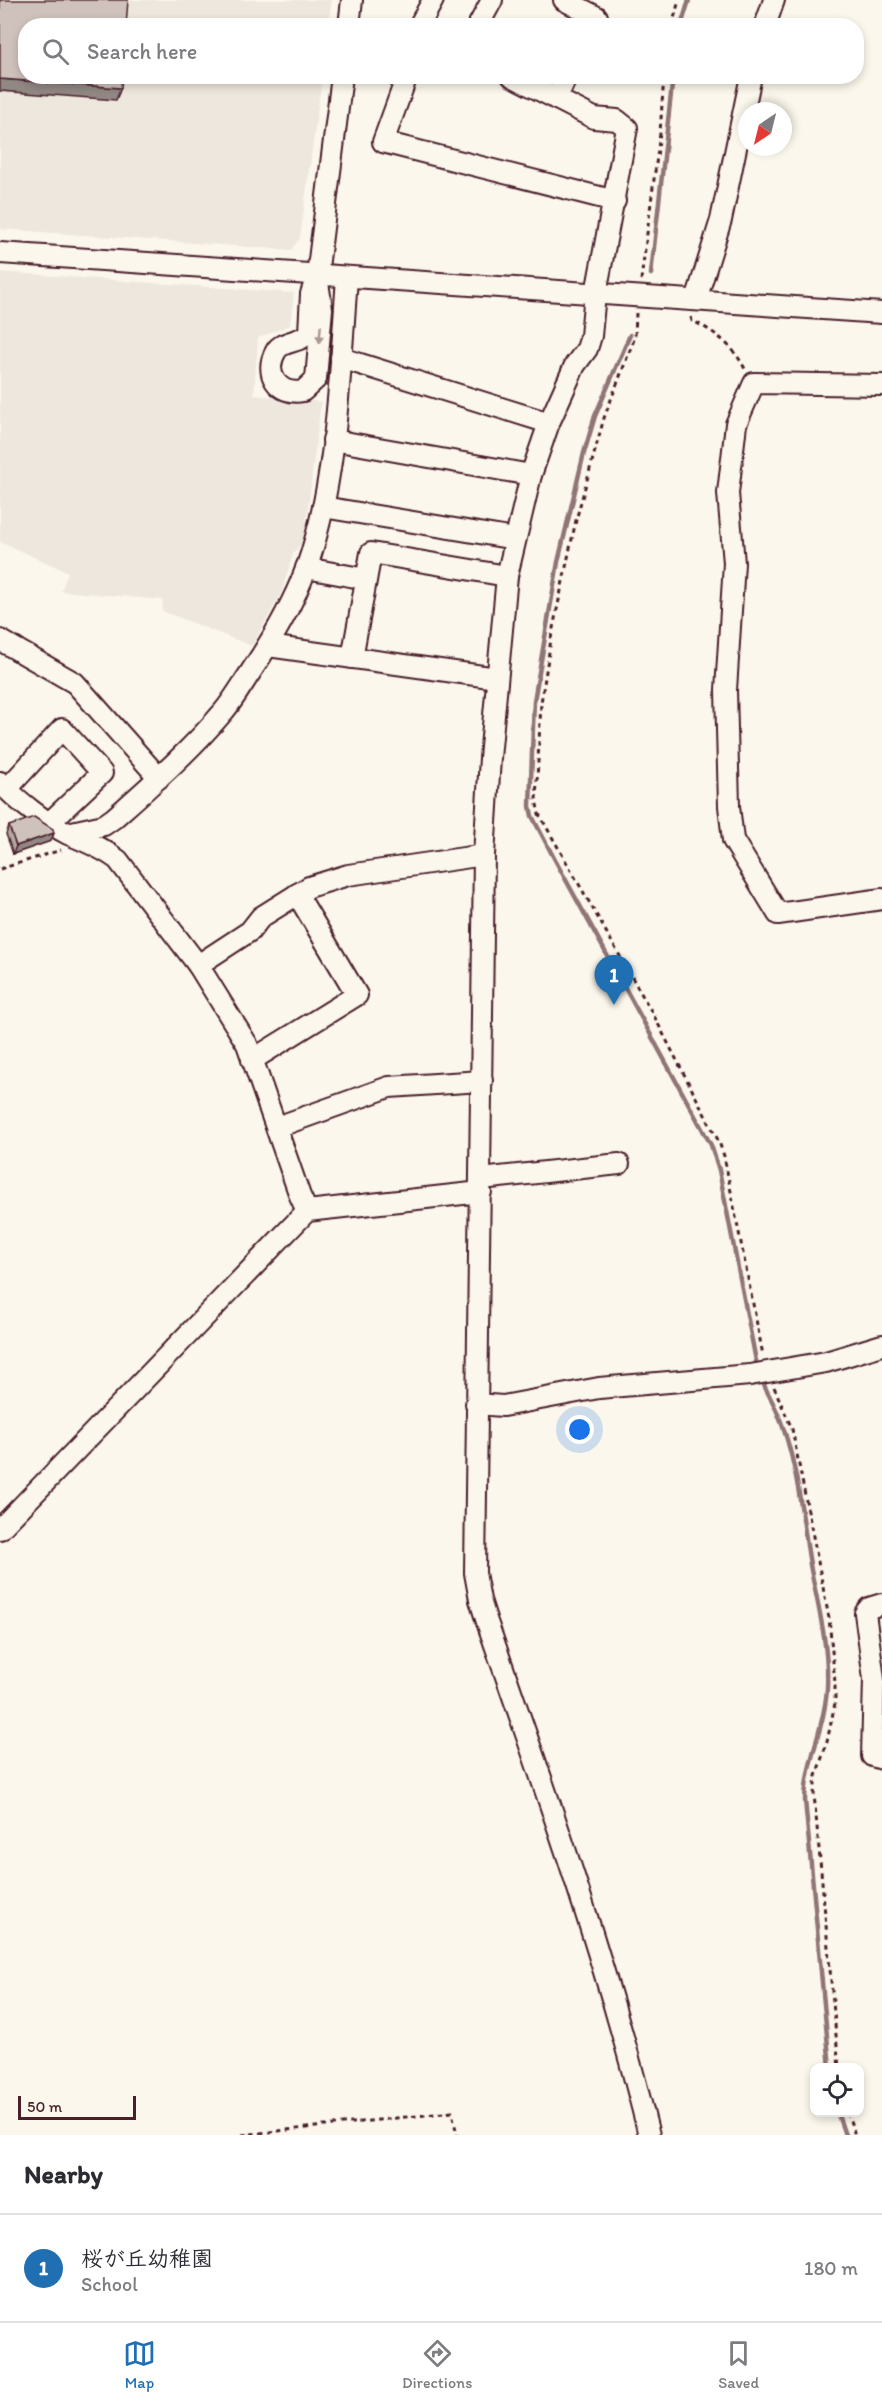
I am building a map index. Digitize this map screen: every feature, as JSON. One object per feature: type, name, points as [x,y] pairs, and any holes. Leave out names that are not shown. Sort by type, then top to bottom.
[{"type":"street","points":[[350,18],[352,0]]},
{"type":"street","points":[[423,18],[433,0]]},
{"type":"street","points":[[482,18],[492,0]]},
{"type":"street","points":[[564,0],[596,18]]},
{"type":"street","points":[[768,18],[774,0]]},
{"type":"street","points":[[317,276],[322,309],[316,379],[303,391],[286,391],[277,384],[271,374],[275,352],[278,348],[306,337],[309,332],[311,294],[317,276],[341,84]]},
{"type":"street","points":[[404,84],[382,142],[615,201]]},
{"type":"street","points":[[527,84],[594,118],[617,120],[627,128],[596,294],[591,336],[587,349],[575,365],[549,423],[531,475],[507,576],[484,855],[475,1573],[480,1600],[577,1879],[630,2057],[649,2135]]},
{"type":"street","points":[[556,99],[563,84]]},
{"type":"street","points":[[694,306],[721,220],[749,84]]},
{"type":"street","points":[[0,253],[596,294],[694,306],[882,313]]},
{"type":"street","points":[[67,833],[104,825],[180,759],[226,709],[268,646],[291,606],[306,568],[323,507],[333,440],[347,278]]},
{"type":"street","points":[[341,358],[549,423]]},
{"type":"street","points":[[882,385],[754,383],[736,424],[728,493],[734,563],[726,690],[729,806],[734,840],[778,914],[882,899]]},
{"type":"street","points":[[333,440],[531,475]]},
{"type":"street","points":[[323,507],[515,539]]},
{"type":"street","points":[[352,658],[371,553],[507,576]]},
{"type":"street","points":[[306,568],[366,579]]},
{"type":"street","points":[[0,640],[75,683],[159,777]]},
{"type":"street","points":[[268,646],[497,678]]},
{"type":"street","points":[[49,823],[102,773],[63,729],[4,785],[49,823],[103,848],[118,860],[198,965],[246,1044],[307,1211]]},
{"type":"street","points":[[198,965],[250,931],[261,917],[309,887],[348,875],[484,855]]},
{"type":"street","points":[[252,1060],[357,996],[297,894]]},
{"type":"street","points":[[277,1127],[389,1087],[482,1081]]},
{"type":"street","points":[[0,1529],[307,1211],[619,1164]]},
{"type":"street","points":[[476,1404],[503,1406],[599,1388],[750,1375],[826,1362],[882,1344]]},
{"type":"street","points":[[875,1606],[865,1614],[874,1678],[872,1756],[882,1760]]},
{"type":"path","points":[[674,18],[679,0]]},
{"type":"path","points":[[640,284],[660,133],[663,84]]},
{"type":"path","points":[[694,306],[692,321],[702,325],[724,341],[740,360],[754,383]]},
{"type":"path","points":[[635,308],[636,337],[604,418],[576,520],[554,622],[541,704],[536,800],[539,813],[654,1016],[719,1142],[724,1156],[768,1372],[792,1429],[829,1618],[835,1683],[835,1703],[827,1742],[816,1776],[814,1794],[839,2063]]},
{"type":"path","points":[[0,869],[87,842]]},
{"type":"path","points":[[242,2135],[452,2112],[457,2135]]},
{"type":"path","points":[[849,2117],[855,2135]]},
{"type":"shaded area","points":[[0,0],[332,0],[329,18],[18,18],[18,84],[321,84],[300,238],[291,250],[0,229]]},
{"type":"shaded area","points":[[0,272],[294,293],[290,325],[258,338],[254,395],[321,402],[304,541],[293,554],[281,594],[252,646],[162,611],[163,600],[61,591],[68,572],[0,542]]},
{"type":"building","points":[[0,0],[128,0],[127,18],[18,18],[18,80],[0,79]]},
{"type":"building","points":[[67,84],[121,84],[121,88]]},
{"type":"building","points":[[34,817],[53,829],[54,833],[16,846],[9,826]]},
{"type":"waterway","points":[[683,18],[689,0]]},
{"type":"waterway","points":[[651,274],[672,84]]},
{"type":"waterway","points":[[630,335],[595,416],[558,562],[534,701],[530,806],[532,816],[555,860],[711,1145],[719,1170],[757,1366]]},
{"type":"waterway","points":[[762,1381],[778,1414],[790,1451],[823,1629],[826,1659],[826,1702],[809,1772],[805,1800],[830,2063]]},
{"type":"waterway","points":[[839,2117],[845,2135]]},
{"type":"place","name":"桜が丘幼稚園","points":[[614,1005]]}]
